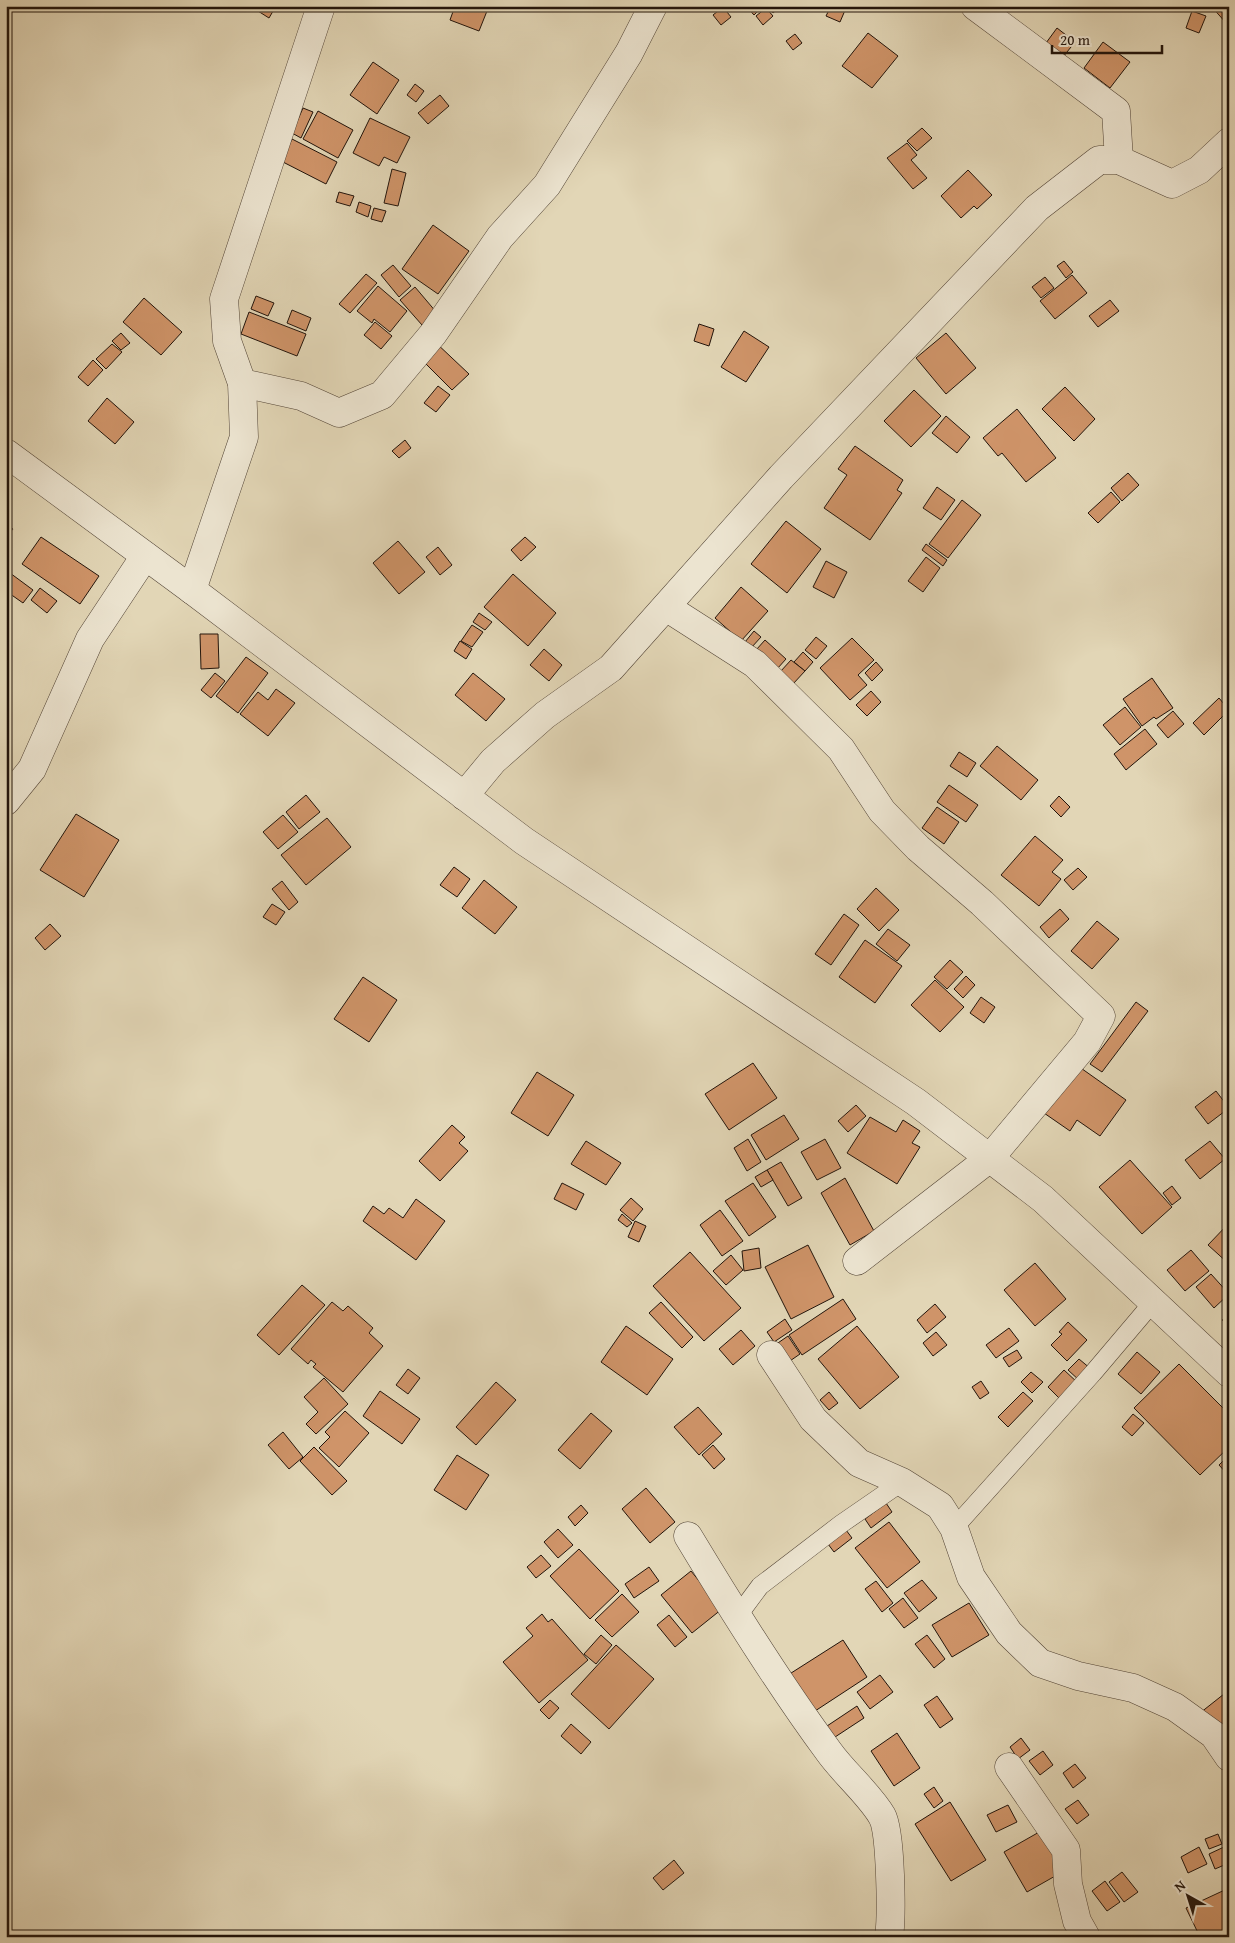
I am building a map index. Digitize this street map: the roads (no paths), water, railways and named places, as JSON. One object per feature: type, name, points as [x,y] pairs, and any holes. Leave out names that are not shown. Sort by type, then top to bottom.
[{"type":"street","points":[[192,590],[244,437],[242,383],[228,341],[224,299],[321,6]]},
{"type":"street","points":[[242,383],[301,396],[339,413],[382,395],[433,334],[500,237],[547,185],[629,53],[653,6]]},
{"type":"street","points":[[974,6],[1116,110],[1119,160]]},
{"type":"street","points":[[464,796],[493,761],[545,715],[611,668],[781,477],[1037,208],[1099,160],[1119,160],[1172,184],[1199,170],[1229,142]]},
{"type":"street","points":[[6,453],[192,590],[524,842],[916,1102],[1043,1199],[1229,1373]]},
{"type":"street","points":[[6,801],[32,769],[90,639],[145,556]]},
{"type":"street","points":[[666,607],[755,664],[841,749],[888,817],[918,848],[982,902],[1101,1016],[1087,1042],[990,1158],[857,1261]]},
{"type":"street","points":[[771,1355],[813,1419],[859,1463],[902,1482],[940,1506],[954,1528],[971,1577],[1009,1633],[1040,1663],[1078,1676],[1133,1688],[1175,1706],[1214,1735],[1229,1757]]},
{"type":"street","points":[[688,1536],[737,1617],[829,1753],[882,1816],[888,1856],[892,1916],[889,1937]]},
{"type":"street","points":[[1009,1767],[1066,1850],[1068,1884],[1077,1921],[1086,1937]]},
{"type":"lane","points":[[954,1528],[1093,1374],[1154,1301]]},
{"type":"lane","points":[[737,1617],[760,1586],[841,1524],[902,1482]]}]
